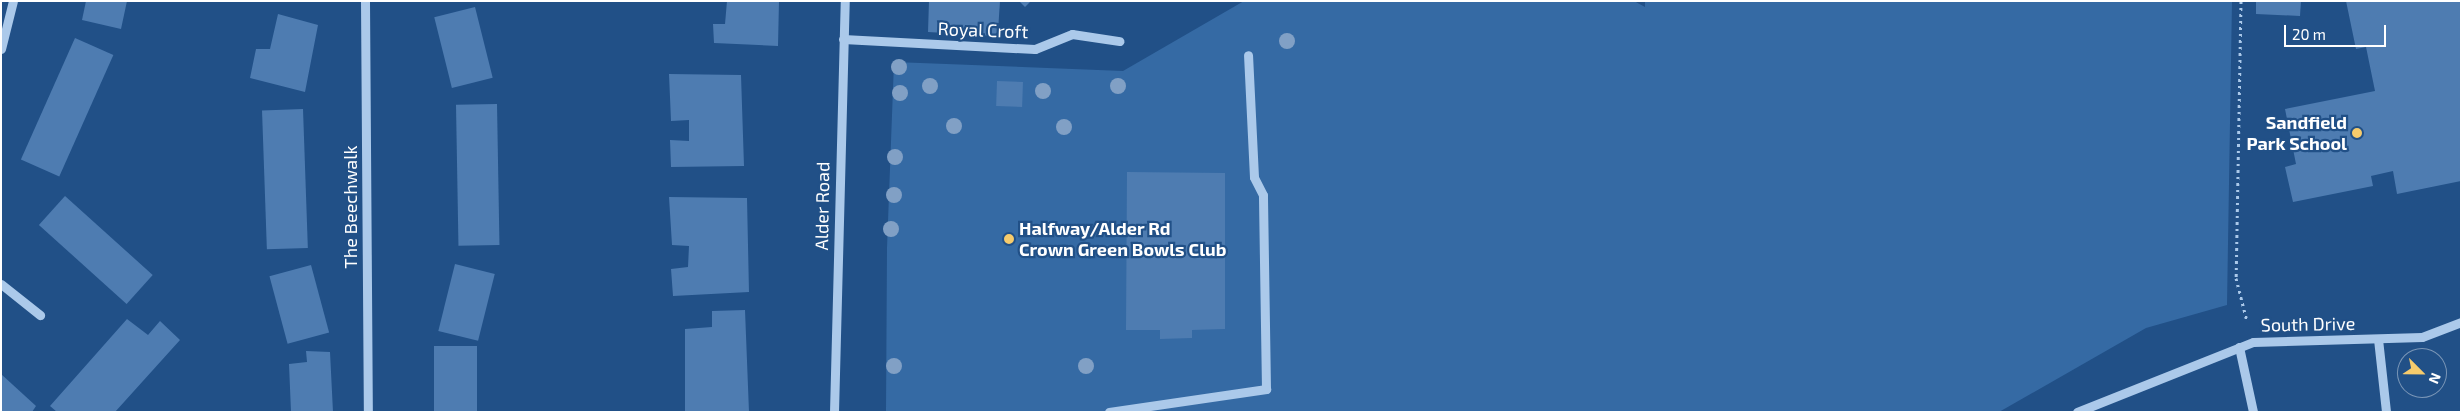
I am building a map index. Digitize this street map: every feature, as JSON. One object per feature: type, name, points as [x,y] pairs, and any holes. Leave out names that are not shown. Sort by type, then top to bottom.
[{"type":"street","points":[[1,49],[13,1]]},
{"type":"street","name":"The Beechwalk","points":[[365,1],[368,412]]},
{"type":"street","name":"Alder Road","points":[[834,412],[843,39],[846,1]]},
{"type":"street","name":"Royal Croft","points":[[843,39],[1035,49],[1072,34],[1119,41]]},
{"type":"street","points":[[1109,412],[1266,389],[1263,195],[1254,177],[1248,55]]},
{"type":"street","points":[[1,284],[40,315]]},
{"type":"street","name":"South Drive","points":[[2077,412],[2253,342],[2422,337],[2461,322]]},
{"type":"street","points":[[2378,339],[2386,412]]},
{"type":"street","points":[[2240,347],[2253,412]]},
{"type":"path","points":[[2241,1],[2236,278],[2253,342]]},
{"type":"shaded area","points":[[1244,1],[1634,1],[1645,7],[1645,1],[2232,1],[2227,305],[2146,328],[1999,412],[886,412],[887,248],[894,62],[1123,71]]},
{"type":"building","points":[[86,1],[127,1],[121,29],[82,20]]},
{"type":"building","points":[[727,1],[779,1],[778,46],[714,43],[713,24],[725,24]]},
{"type":"building","points":[[929,1],[1000,1],[998,31],[994,36],[928,32]]},
{"type":"building","points":[[1019,1],[1031,1],[1025,7]]},
{"type":"building","points":[[2256,1],[2301,1],[2300,16],[2256,14]]},
{"type":"building","points":[[2346,1],[2461,1],[2461,181],[2397,194],[2393,171],[2371,176],[2373,186],[2293,202],[2285,167],[2296,164],[2285,109],[2375,91],[2366,47],[2356,49]]},
{"type":"building","points":[[475,7],[493,78],[452,88],[434,17]]},
{"type":"building","points":[[278,14],[318,25],[305,92],[250,78],[256,49],[270,49]]},
{"type":"building","points":[[75,38],[113,55],[59,177],[21,160]]},
{"type":"building","points":[[669,74],[741,75],[744,166],[671,167],[670,140],[689,141],[689,120],[671,121]]},
{"type":"building","points":[[997,81],[1023,82],[1022,107],[996,106]]},
{"type":"building","points":[[497,104],[499,245],[458,246],[456,105]]},
{"type":"building","points":[[303,109],[308,248],[267,249],[262,110]]},
{"type":"building","points":[[1127,172],[1225,173],[1225,329],[1192,330],[1192,338],[1160,339],[1160,330],[1126,330]]},
{"type":"building","points":[[65,196],[153,275],[127,304],[39,225]]},
{"type":"building","points":[[669,197],[747,198],[749,292],[673,296],[671,269],[688,267],[689,246],[672,245]]},
{"type":"building","points":[[455,264],[495,274],[478,341],[438,331]]},
{"type":"building","points":[[311,265],[329,333],[288,344],[269,276]]},
{"type":"building","points":[[745,310],[749,412],[685,412],[685,329],[712,327],[712,311]]},
{"type":"building","points":[[127,319],[148,335],[160,321],[180,340],[115,412],[57,412],[50,406]]},
{"type":"building","points":[[434,346],[477,346],[477,412],[434,412]]},
{"type":"building","points":[[306,351],[330,352],[333,412],[291,412],[289,364],[307,362]]},
{"type":"building","points":[[1,374],[36,406],[32,412],[1,412]]},
{"type":"place","name":"Sandfield Park School","points":[[2357,133]]},
{"type":"place","name":"Halfway/Alder Rd Crown Green Bowls Club","points":[[1009,239]]}]
